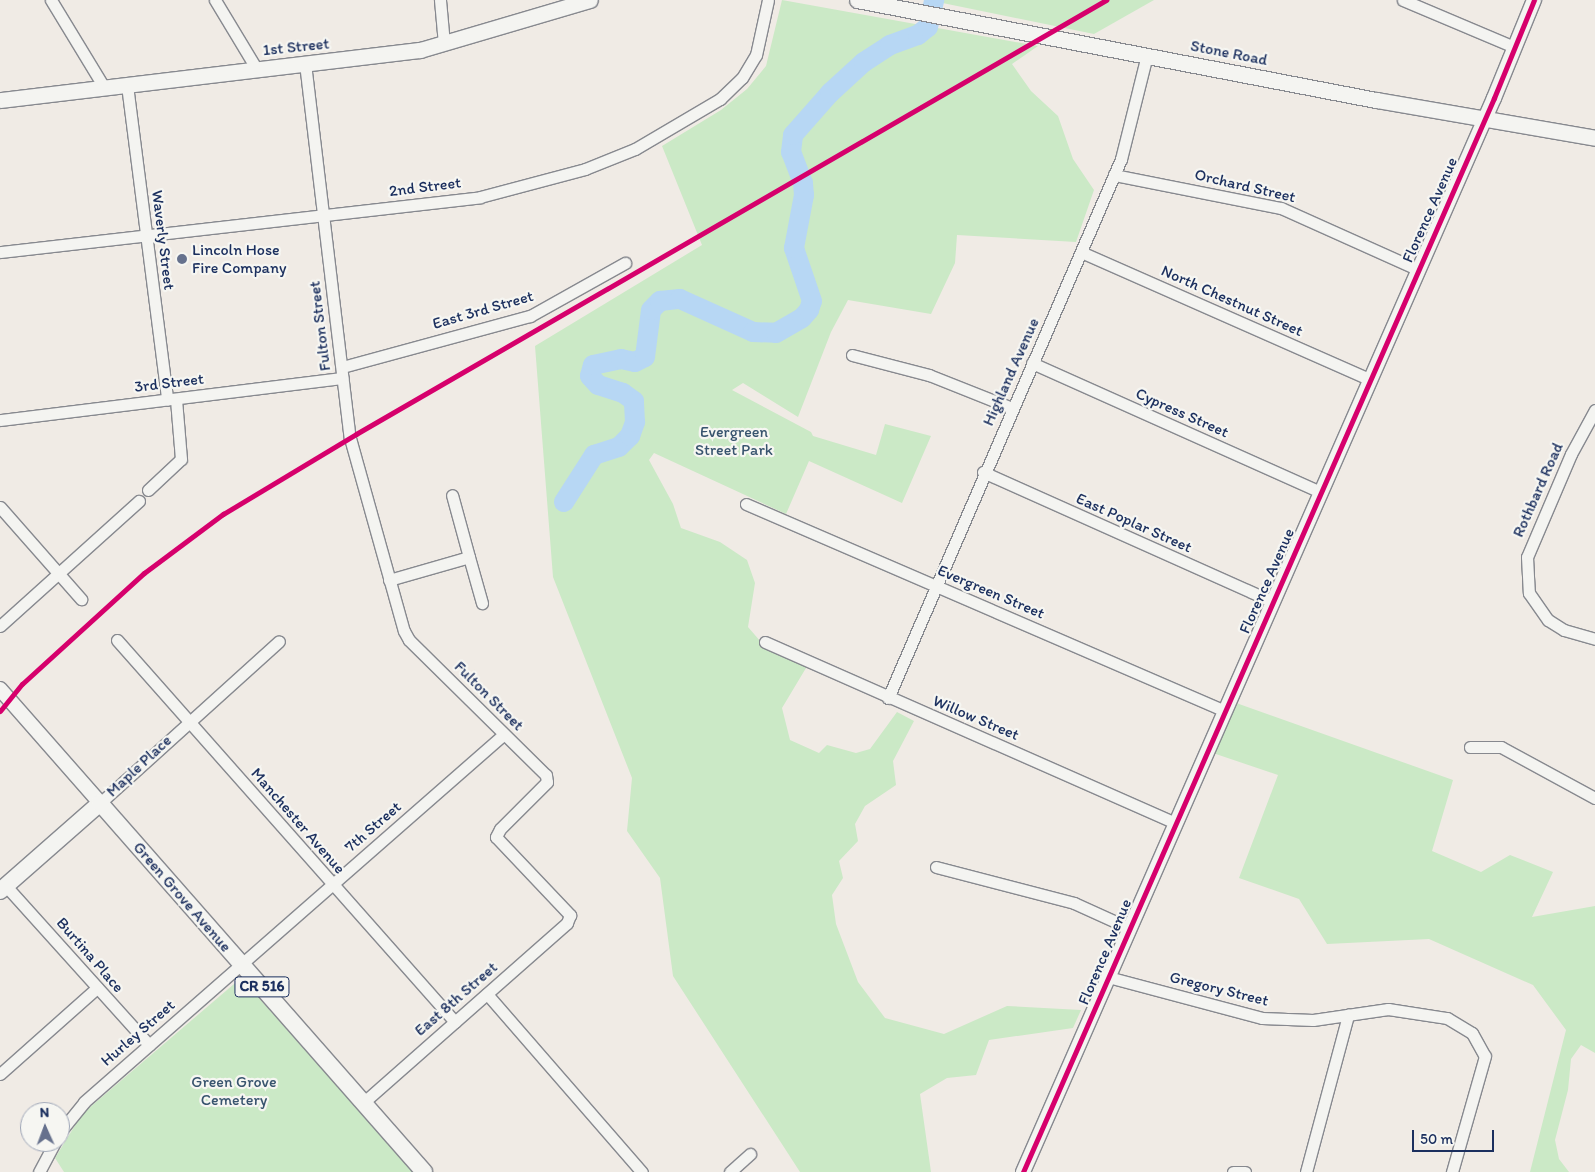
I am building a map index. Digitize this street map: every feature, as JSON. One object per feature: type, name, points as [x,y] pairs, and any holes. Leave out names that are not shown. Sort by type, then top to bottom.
[{"type":"main road","name":"1st Street","points":[[0,100],[256,68],[420,50],[590,0]]},
{"type":"main road","name":"Stone Road","points":[[857,0],[1485,119],[1595,138]]},
{"type":"main road","name":"Maple Place","points":[[3,888],[100,803]]},
{"type":"main road","name":"Green Grove Avenue","points":[[100,803],[424,1172]]},
{"type":"street","points":[[51,0],[104,87]]},
{"type":"street","points":[[215,0],[256,68]]},
{"type":"street","points":[[440,0],[444,44]]},
{"type":"street","name":"2nd Street","points":[[0,252],[146,233],[323,216],[491,196],[585,169],[627,153],[720,100],[742,78],[756,55],[768,0]]},
{"type":"street","points":[[1403,0],[1514,47]]},
{"type":"street","name":"Florence Avenue","points":[[1023,1172],[1417,270],[1485,119],[1534,0]]},
{"type":"street","name":"Highland Avenue","points":[[888,698],[934,585],[1114,175],[1126,145],[1147,55]]},
{"type":"street","name":"Fulton Street","points":[[305,64],[342,373],[355,463],[389,580],[409,640],[504,734],[552,777],[500,829],[496,837],[566,908],[570,919]]},
{"type":"street","name":"Waverly Street","points":[[127,85],[146,233],[181,459],[148,490]]},
{"type":"street","name":"Orchard Street","points":[[1114,175],[1281,208],[1417,270]]},
{"type":"street","name":"North Chestnut Street","points":[[1081,252],[1369,380]]},
{"type":"street","name":"East 3rd Street","points":[[342,373],[540,312],[625,263]]},
{"type":"street","points":[[852,355],[929,375],[1012,408]]},
{"type":"street","name":"Cypress Street","points":[[1032,363],[1320,492]]},
{"type":"street","name":"3rd Street","points":[[0,420],[171,399],[342,373]]},
{"type":"street","name":"Rothbard Road","points":[[1595,410],[1571,454],[1527,556],[1530,593],[1548,620],[1564,630],[1595,639]]},
{"type":"street","name":"East Poplar Street","points":[[984,472],[1272,601]]},
{"type":"street","points":[[452,496],[482,603]]},
{"type":"street","points":[[0,626],[139,501]]},
{"type":"street","name":"Evergreen Street","points":[[746,504],[1224,710]]},
{"type":"street","points":[[0,506],[81,599]]},
{"type":"street","points":[[389,580],[469,556]]},
{"type":"street","name":"Manchester Avenue","points":[[117,640],[455,1022]]},
{"type":"street","name":"Maple Place","points":[[100,803],[188,721],[279,641]]},
{"type":"street","name":"Willow Street","points":[[765,642],[888,698],[1175,823]]},
{"type":"street","name":"Green Grove Avenue","points":[[0,689],[100,803]]},
{"type":"street","name":"7th Street","points":[[241,964],[504,734]]},
{"type":"street","points":[[1470,747],[1501,747],[1595,798]]},
{"type":"street","points":[[936,867],[1074,903],[1129,928]]},
{"type":"street","name":"Burtina Place","points":[[3,888],[149,1045]]},
{"type":"street","name":"East 8th Street","points":[[363,1103],[570,919]]},
{"type":"street","name":"Hurley Street","points":[[70,1117],[241,964]]},
{"type":"street","name":"Gregory Street","points":[[1108,977],[1262,1018],[1313,1020],[1388,1009],[1446,1018],[1472,1033],[1485,1056],[1452,1172]]},
{"type":"street","points":[[0,1074],[97,988]]},
{"type":"street","points":[[487,994],[642,1172]]},
{"type":"street","points":[[1306,1172],[1348,1015]]},
{"type":"street","points":[[40,1172],[50,1152]]},
{"type":"street","points":[[730,1172],[750,1154]]},
{"type":"street","points":[[1233,1172],[1245,1172]]},
{"type":"green space","name":"Evergreen Street Park","points":[[782,0],[1038,46],[1012,64],[1031,91],[1058,116],[1073,159],[1094,190],[1076,242],[957,235],[955,263],[931,314],[848,300],[831,332],[798,417],[743,383],[732,390],[811,432],[813,436],[876,455],[885,424],[931,436],[902,503],[809,461],[786,514],[654,453],[649,460],[673,504],[681,528],[720,542],[747,560],[755,583],[748,627],[761,642],[809,663],[782,708],[790,740],[819,753],[827,745],[856,753],[870,749],[897,712],[914,721],[893,761],[896,785],[865,806],[855,824],[858,841],[839,861],[843,878],[832,895],[836,924],[858,982],[885,1018],[944,1034],[1007,1006],[1081,1010],[1073,1028],[989,1040],[976,1075],[947,1078],[920,1094],[931,1172],[800,1172],[673,976],[660,878],[627,831],[632,778],[553,577],[535,346],[702,245],[662,146],[721,110],[747,89],[766,66]]},
{"type":"green space","points":[[928,0],[1154,0],[1094,34]]},
{"type":"green space","points":[[1225,699],[1453,780],[1432,851],[1481,872],[1510,855],[1553,872],[1532,917],[1595,906],[1595,1053],[1581,1045],[1571,1059],[1568,1090],[1555,1140],[1559,1159],[1569,1172],[1530,1172],[1566,1030],[1533,985],[1429,939],[1327,944],[1299,899],[1239,878],[1278,775],[1204,750]]},
{"type":"green space","name":"Green Grove Cemetery","points":[[241,978],[414,1172],[64,1172],[55,1158],[59,1152],[70,1152],[70,1134],[82,1114]]},
{"type":"waterway","points":[[564,502],[594,455],[619,447],[630,436],[635,422],[634,401],[623,393],[598,385],[590,376],[593,365],[621,359],[635,362],[645,357],[651,310],[660,301],[680,299],[753,332],[776,333],[802,318],[809,310],[812,301],[794,248],[804,195],[803,183],[791,152],[793,135],[830,93],[864,62],[890,45],[918,35],[928,27],[934,0]]},
{"type":"cycle path","points":[[0,711],[22,684],[144,573],[223,514],[356,434],[1106,0]]},
{"type":"cycle path","points":[[1023,1172],[1494,98],[1534,0]]},
{"type":"place","name":"Lincoln Hose Fire Company","points":[[182,259]]}]
